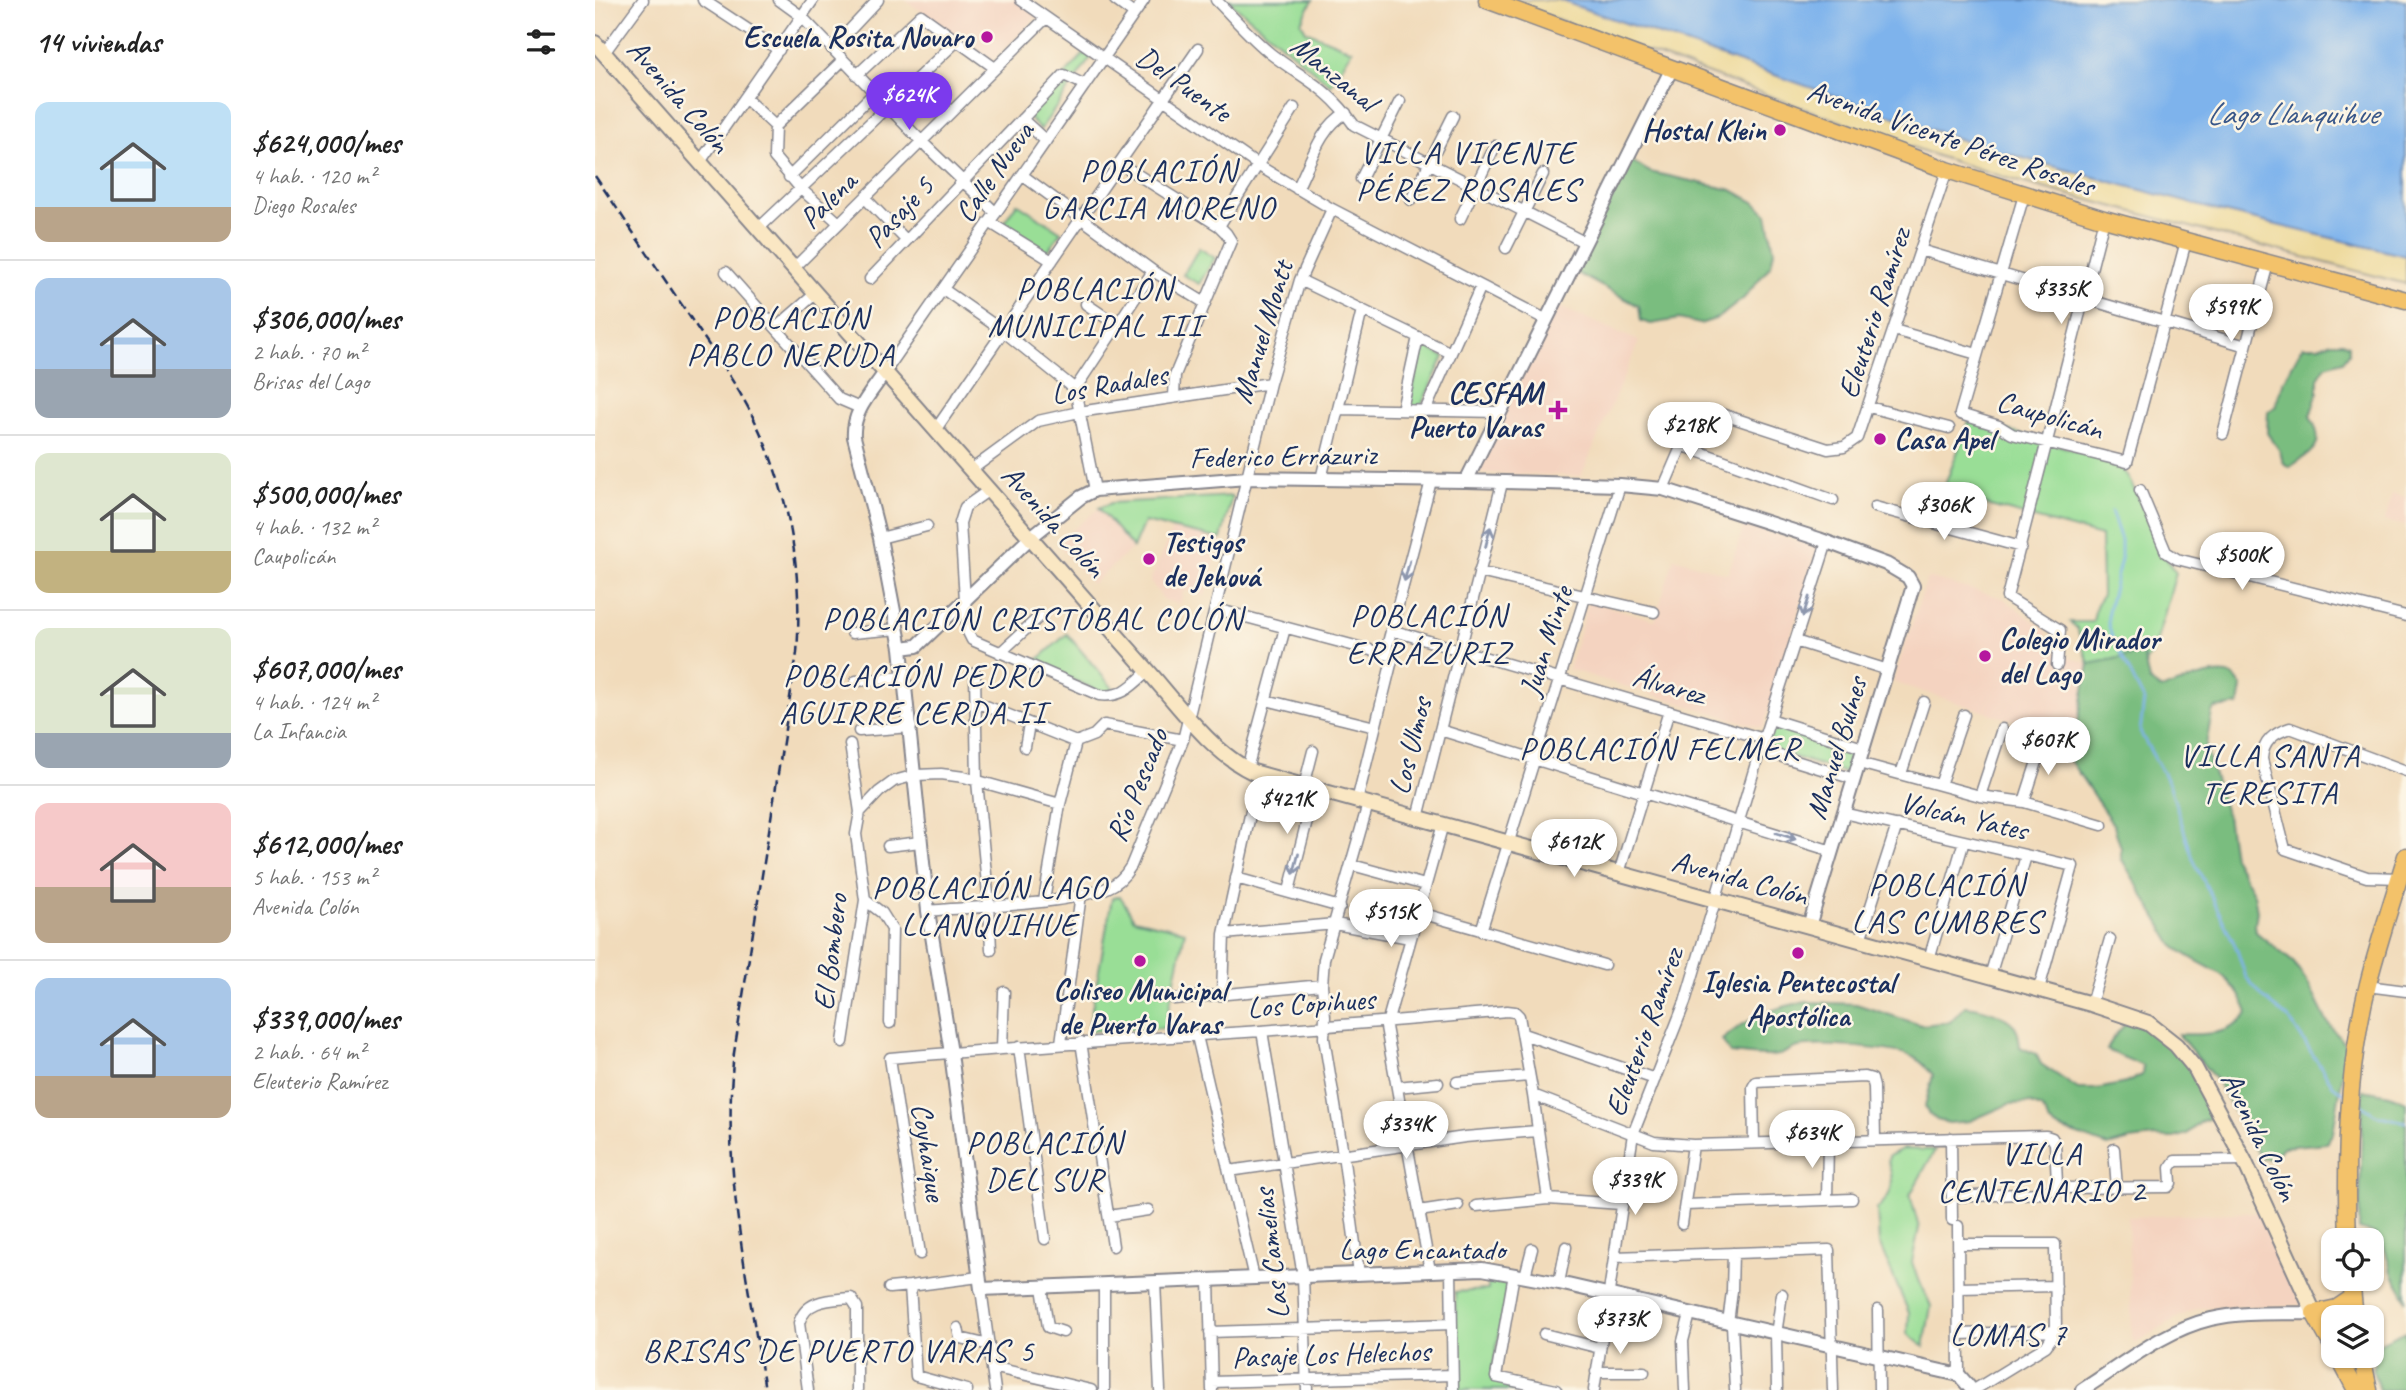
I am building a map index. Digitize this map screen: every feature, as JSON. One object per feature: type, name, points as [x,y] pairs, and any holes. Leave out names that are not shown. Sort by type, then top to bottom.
[{"type":"main road","name":"Avenida Vicente Pérez Rosales","points":[[1487,0],[1947,170],[2104,219],[2406,300]]},
{"type":"main road","name":"Avenida Colón","points":[[600,48],[1219,749],[1253,771],[1309,788],[2039,989],[2148,1023],[2176,1045],[2203,1081],[2244,1160],[2321,1325]]},
{"type":"main road","points":[[2348,1228],[2351,1107],[2367,986],[2406,856]]},
{"type":"main road","points":[[2352,1291],[2353,1305]]},
{"type":"main road","points":[[2314,1312],[2337,1308],[2352,1298]]},
{"type":"main road","points":[[2344,1368],[2356,1390]]},
{"type":"main road","points":[[2365,1368],[2369,1390]]},
{"type":"street","points":[[600,48],[643,0]]},
{"type":"street","points":[[703,0],[779,50]]},
{"type":"street","points":[[779,0],[801,16],[921,141],[996,213]]},
{"type":"street","points":[[700,162],[813,0]]},
{"type":"street","points":[[832,49],[878,0]]},
{"type":"street","points":[[1115,0],[1134,14]]},
{"type":"street","name":"Calle Nueva","points":[[885,372],[1144,0]]},
{"type":"street","name":"Manzanal","points":[[1216,0],[1271,53],[1340,104],[1354,125],[1584,242]]},
{"type":"street","name":"Del Puente","points":[[1027,2],[1259,166],[1332,209],[1545,319]]},
{"type":"street","points":[[857,75],[921,15],[995,68]]},
{"type":"street","name":"Palena","points":[[794,268],[1046,18]]},
{"type":"street","points":[[759,229],[958,40]]},
{"type":"street","points":[[936,429],[1198,49]]},
{"type":"street","points":[[839,223],[789,177],[774,157],[775,126],[843,60]]},
{"type":"street","points":[[1466,481],[1672,68]]},
{"type":"street","name":"Pasaje 5","points":[[870,279],[1064,75],[1084,85]]},
{"type":"street","points":[[789,177],[874,93]]},
{"type":"street","points":[[745,98],[775,126]]},
{"type":"street","points":[[1361,179],[1400,101]]},
{"type":"street","points":[[1219,226],[1294,108]]},
{"type":"street","points":[[1297,189],[1327,129],[1334,120],[1346,113]]},
{"type":"street","points":[[1411,200],[1454,116]]},
{"type":"street","points":[[1022,119],[1046,141]]},
{"type":"street","points":[[1460,219],[1495,146]]},
{"type":"street","points":[[1119,163],[1219,226],[1231,241],[1175,374],[1174,396]]},
{"type":"street","name":"Eleuterio Ramírez","points":[[1681,445],[1693,420],[1710,412],[1828,450],[1844,447],[1857,438],[1947,170]]},
{"type":"street","points":[[1506,248],[1543,174]]},
{"type":"street","points":[[1022,175],[1153,271],[1205,303]]},
{"type":"street","points":[[1894,330],[1977,354],[2024,195]]},
{"type":"street","points":[[865,198],[906,240]]},
{"type":"street","name":"Manuel Montt","points":[[1189,717],[1271,383],[1300,280],[1332,209]]},
{"type":"street","points":[[2057,665],[2060,630],[2007,597],[2104,219]]},
{"type":"street","points":[[989,222],[1052,261]]},
{"type":"street","points":[[2164,322],[2186,241]]},
{"type":"street","points":[[1920,250],[2246,346]]},
{"type":"street","points":[[2223,434],[2268,263]]},
{"type":"street","points":[[1075,389],[1153,271]]},
{"type":"street","points":[[726,272],[839,399],[860,408]]},
{"type":"street","points":[[1300,280],[1451,353]]},
{"type":"street","points":[[1425,411],[1481,286]]},
{"type":"street","points":[[943,289],[1003,331],[1075,389],[1095,490]]},
{"type":"street","points":[[777,327],[815,294]]},
{"type":"street","points":[[1086,304],[1117,325]]},
{"type":"street","points":[[1321,479],[1363,310]]},
{"type":"street","name":"Caupolicán","points":[[1977,354],[1960,414],[1999,426],[2012,434],[2127,462],[2164,322]]},
{"type":"street","points":[[1402,410],[1418,337]]},
{"type":"street","points":[[885,372],[860,408],[854,422],[854,437],[880,538],[901,648],[928,911],[951,1053],[995,1390]]},
{"type":"street","name":"Los Radales","points":[[971,470],[1038,421],[1174,396],[1271,383]]},
{"type":"street","points":[[1869,407],[1949,428]]},
{"type":"street","points":[[1338,409],[1499,412]]},
{"type":"street","points":[[1663,489],[1681,445],[1833,500]]},
{"type":"street","name":"Federico Errázuriz","points":[[901,648],[917,646],[1031,537],[1081,497],[1095,490],[1247,478],[1620,485],[1663,489],[1886,564],[1909,577],[1913,586]]},
{"type":"street","points":[[1359,1274],[1324,1038],[1324,959],[1352,865],[1389,655],[1391,630],[1431,481]]},
{"type":"street","name":"Los Ulmos","points":[[1418,818],[1502,483]]},
{"type":"street","name":"Juan Minte","points":[[1481,931],[1620,485]]},
{"type":"street","points":[[989,490],[965,507],[961,516],[969,636],[977,643],[1099,695],[1111,696],[1125,692],[1148,671]]},
{"type":"street","points":[[2140,490],[2166,552],[2177,559],[2406,616]]},
{"type":"street","points":[[1875,507],[2021,547]]},
{"type":"street","points":[[880,538],[927,526]]},
{"type":"street","name":"Eleuterio Ramírez","points":[[1594,1390],[1633,1134],[1685,1002],[1760,750],[1827,542]]},
{"type":"street","points":[[1479,572],[1654,611]]},
{"type":"street","name":"Manuel Bulnes","points":[[1809,926],[1913,586]]},
{"type":"street","points":[[1216,609],[1389,655]]},
{"type":"street","points":[[1000,653],[1040,616]]},
{"type":"street","points":[[1222,995],[1224,934],[1266,700],[1285,628]]},
{"type":"street","points":[[852,633],[898,629]]},
{"type":"street","name":"Álvarez","points":[[1391,630],[1764,739]]},
{"type":"street","points":[[1795,641],[1888,670]]},
{"type":"street","points":[[975,673],[977,780],[991,950]]},
{"type":"street","points":[[856,681],[905,677]]},
{"type":"street","points":[[1266,700],[1375,727]]},
{"type":"street","points":[[976,702],[1076,741],[1094,735],[1104,725],[1183,740]]},
{"type":"street","points":[[1901,774],[1924,702]]},
{"type":"street","points":[[1619,873],[1669,711]]},
{"type":"street","points":[[1940,785],[1964,715]]},
{"type":"street","name":"Río Pescado","points":[[928,911],[1044,901],[1108,888],[1120,881],[1128,871],[1183,740],[1189,717]]},
{"type":"street","points":[[1770,719],[1863,748]]},
{"type":"street","points":[[1025,747],[1029,724]]},
{"type":"street","points":[[859,731],[911,727]]},
{"type":"street","points":[[1980,796],[2002,729]]},
{"type":"street","points":[[2399,878],[2367,877],[2285,849],[2263,750],[2271,737],[2290,729],[2406,771]]},
{"type":"street","points":[[1440,730],[1832,850]]},
{"type":"street","points":[[1044,901],[1060,804],[1076,741]]},
{"type":"street","points":[[2024,802],[2043,743]]},
{"type":"street","name":"El Bombero","points":[[843,1042],[865,900],[856,834],[860,812],[850,744]]},
{"type":"street","points":[[1760,750],[1854,779]]},
{"type":"street","points":[[1289,891],[1309,788],[1313,751]]},
{"type":"street","points":[[1859,763],[1980,796],[2024,802],[2102,825]]},
{"type":"street","points":[[860,812],[894,781],[916,775],[954,775],[1060,804]]},
{"type":"street","name":"Volcán Yates","points":[[1843,813],[2073,866],[2039,989]]},
{"type":"street","points":[[1430,1271],[1387,1022],[1443,824]]},
{"type":"street","points":[[1860,940],[1897,825]]},
{"type":"street","points":[[1929,959],[1965,841]]},
{"type":"street","points":[[888,846],[920,842]]},
{"type":"street","points":[[1990,976],[2026,856]]},
{"type":"street","points":[[1352,865],[1425,885]]},
{"type":"street","points":[[1236,878],[1340,907]]},
{"type":"street","points":[[1061,1043],[1081,894]]},
{"type":"street","points":[[865,900],[882,913],[892,929],[890,1023]]},
{"type":"street","points":[[1417,912],[1604,965]]},
{"type":"street","points":[[1224,934],[1335,923],[1410,938]]},
{"type":"street","points":[[2091,1004],[2110,939]]},
{"type":"street","points":[[1174,999],[1322,985]]},
{"type":"street","points":[[2367,986],[2406,992]]},
{"type":"street","points":[[1002,1048],[1004,992]]},
{"type":"street","name":"Los Copihues","points":[[890,1058],[1511,1011],[1519,1016],[1523,1034]]},
{"type":"street","name":"Las Camelias","points":[[1262,1031],[1303,1276],[1307,1385]]},
{"type":"street","points":[[1548,1199],[1523,1034],[1655,1079]]},
{"type":"street","points":[[1197,1035],[1254,1278]]},
{"type":"street","points":[[1081,1042],[1113,1246]]},
{"type":"street","points":[[1019,1047],[1045,1239]]},
{"type":"street","name":"Coyhaique","points":[[890,1058],[920,1254]]},
{"type":"street","points":[[1457,1082],[1529,1076]]},
{"type":"street","points":[[1754,1143],[1754,1083],[1839,1078],[1872,1079],[1875,1139]]},
{"type":"street","points":[[1397,1087],[1437,1083]]},
{"type":"street","points":[[1533,1095],[1654,1142],[1693,1144],[2046,1136],[2052,1138],[2060,1188]]},
{"type":"street","points":[[1229,1171],[1465,1137],[1537,1131]]},
{"type":"street","points":[[1951,1138],[1952,1197],[1959,1244],[1959,1375],[1973,1390],[2046,1346],[2056,1331],[2055,1244],[1959,1244]]},
{"type":"street","points":[[1827,1200],[1828,1141]]},
{"type":"street","points":[[1682,1224],[1693,1144]]},
{"type":"street","points":[[2115,1149],[2117,1188]]},
{"type":"street","points":[[1952,1197],[2040,1193],[2060,1188],[2168,1188],[2171,1183],[2170,1168],[2175,1161],[2244,1160]]},
{"type":"street","points":[[1476,1206],[1548,1199],[1622,1204]]},
{"type":"street","points":[[1685,1205],[1852,1199]]},
{"type":"street","points":[[1419,1211],[1458,1205]]},
{"type":"street","points":[[1109,1216],[1148,1210]]},
{"type":"street","points":[[1559,1283],[1566,1247]]},
{"type":"street","points":[[1532,1249],[1520,1275],[1496,1377],[1551,1390]]},
{"type":"street","points":[[1614,1257],[1829,1250],[1833,1390]]},
{"type":"street","points":[[1733,1253],[1730,1324],[1735,1390]]},
{"type":"street","name":"Lago Encantado","points":[[980,1283],[1042,1287],[1482,1269],[1559,1283],[1959,1375]]},
{"type":"street","points":[[1451,1270],[1453,1390]]},
{"type":"street","points":[[1209,1280],[1212,1386]]},
{"type":"street","points":[[1155,1282],[1160,1390]]},
{"type":"street","points":[[889,1288],[980,1283]]},
{"type":"street","points":[[1104,1284],[1104,1390]]},
{"type":"street","points":[[910,1286],[916,1376],[967,1390]]},
{"type":"street","points":[[1959,1288],[2056,1286]]},
{"type":"street","points":[[1042,1287],[1048,1327],[1063,1332]]},
{"type":"street","points":[[1777,1389],[1776,1334],[1782,1294]]},
{"type":"street","points":[[808,1390],[799,1323],[801,1315],[807,1307],[823,1300],[851,1298],[857,1307],[857,1390]]},
{"type":"street","points":[[1878,1310],[1879,1390]]},
{"type":"street","points":[[2082,1390],[2160,1341],[2195,1324],[2221,1317],[2314,1312]]},
{"type":"street","points":[[1685,1390],[1683,1341],[1690,1314]]},
{"type":"street","points":[[1210,1332],[1452,1324]]},
{"type":"street","points":[[958,1328],[960,1338],[989,1345]]},
{"type":"street","points":[[1959,1334],[2056,1331]]},
{"type":"street","points":[[1544,1334],[1600,1348]]},
{"type":"street","points":[[992,1367],[1066,1387],[1091,1390]]},
{"type":"street","points":[[1596,1372],[1644,1372]]},
{"type":"street","name":"Pasaje Los Helechos","points":[[1212,1386],[1307,1385],[1452,1375]]},
{"type":"shaded area","name":"Escuela Rosita Novaro","points":[[905,0],[1018,0],[1039,15],[992,60]]},
{"type":"shaded area","name":"CESFAM Puerto Varas","points":[[1555,305],[1639,341],[1581,476],[1478,473]]},
{"type":"shaded area","points":[[2392,494],[2406,497],[2406,526],[2385,521]]},
{"type":"shaded area","points":[[1099,508],[1133,548],[1092,584],[1057,543]]},
{"type":"shaded area","points":[[1744,525],[1818,547],[1763,728],[1568,669],[1589,601],[1655,620],[1674,558],[1728,574]]},
{"type":"shaded area","points":[[1172,529],[1221,539],[1205,596],[1184,590],[1180,604],[1164,600],[1150,581]]},
{"type":"shaded area","name":"Colegio Mirador del Lago","points":[[1927,578],[2003,598],[2047,631],[2046,648],[2089,664],[2077,727],[2067,738],[1893,682]]},
{"type":"shaded area","points":[[2261,1212],[2301,1305],[2200,1308],[2180,1316],[2135,1343],[2132,1337],[2128,1217]]},
{"type":"green space","points":[[1228,0],[1313,0],[1301,22],[1306,31],[1352,50],[1331,85]]},
{"type":"green space","points":[[1085,53],[1092,56],[1040,130],[1027,116]]},
{"type":"green space","points":[[1630,160],[1650,172],[1732,190],[1754,202],[1767,214],[1774,251],[1771,265],[1744,298],[1718,318],[1700,324],[1679,319],[1651,324],[1641,321],[1639,306],[1575,272]]},
{"type":"green space","points":[[1017,203],[1061,232],[1045,255],[1001,227]]},
{"type":"green space","points":[[1199,248],[1215,258],[1199,284],[1183,275]]},
{"type":"green space","points":[[2332,342],[2349,345],[2349,353],[2343,361],[2326,366],[2318,378],[2318,392],[2310,416],[2315,426],[2317,441],[2311,451],[2290,467],[2284,463],[2280,451],[2267,433],[2268,412],[2276,406],[2283,384],[2303,346],[2320,346]]},
{"type":"green space","points":[[1423,345],[1444,357],[1420,408],[1408,407]]},
{"type":"green space","points":[[1970,419],[2118,463],[2127,476],[2160,547],[2176,573],[2154,650],[2140,668],[2102,671],[2089,664],[2077,628],[2070,622],[2093,622],[2096,606],[2102,595],[2101,536],[1942,493]]},
{"type":"green space","points":[[1232,496],[1221,539],[1144,522],[1133,548],[1099,508],[1111,503]]},
{"type":"green space","points":[[1067,634],[1116,692],[1101,692],[1034,663]]},
{"type":"green space","points":[[2143,653],[2149,681],[2160,689],[2220,673],[2235,678],[2242,687],[2239,705],[2215,708],[2212,712],[2206,745],[2227,816],[2233,857],[2254,894],[2257,911],[2256,932],[2294,963],[2309,985],[2326,1020],[2347,1048],[2333,1133],[2326,1143],[2283,1147],[2274,1158],[2261,1159],[2217,1081],[2178,1034],[2207,1034],[2225,1030],[2241,1021],[2248,1013],[2246,1008],[2236,990],[2222,975],[2173,945],[2121,858],[2121,848],[2114,826],[2067,756],[2067,738],[2077,727],[2089,664]]},
{"type":"green space","points":[[1773,725],[1856,751],[1849,774],[1765,748]]},
{"type":"green space","name":"Coliseo Municipal de Puerto Varas","points":[[1120,896],[1134,919],[1185,931],[1165,1028],[1088,1031],[1112,898]]},
{"type":"green space","points":[[1807,1002],[1856,1004],[1921,1025],[1950,1022],[1965,1006],[1991,1011],[2014,1025],[2020,1047],[2036,1054],[2041,1064],[2078,1089],[2097,1089],[2126,1083],[2142,1075],[2143,1066],[2107,1050],[2126,1023],[2160,1029],[2207,1088],[2217,1116],[2202,1121],[2187,1134],[2173,1138],[2154,1137],[2108,1146],[2055,1127],[2041,1108],[2029,1103],[2009,1104],[1970,1121],[1949,1123],[1937,1120],[1929,1114],[1925,1106],[1933,1075],[1913,1057],[1875,1049],[1823,1046],[1796,1048],[1779,1055],[1755,1056],[1730,1053],[1722,1040],[1761,1015]]},
{"type":"green space","points":[[2363,1090],[2390,1095],[2406,1102],[2406,1301],[2393,1275],[2384,1246],[2384,1228],[2359,1228]]},
{"type":"green space","points":[[1902,1149],[1935,1150],[1910,1195],[1919,1228],[1912,1262],[1931,1306],[1924,1347],[1908,1334],[1909,1313],[1879,1243],[1877,1209],[1887,1197],[1892,1184],[1889,1156]]},
{"type":"green space","points":[[1488,1275],[1509,1278],[1491,1380],[1534,1390],[1456,1390],[1455,1292],[1488,1290]]},
{"type":"green space","points":[[2406,1331],[2406,1390],[2379,1390],[2373,1371],[2374,1368],[2384,1368],[2384,1341]]},
{"type":"sand","points":[[1503,0],[1559,0],[1979,146],[2223,212],[2406,256],[2406,284],[2017,181],[1940,157]]},
{"type":"water","name":"Lago Llanquihue","points":[[1559,0],[2406,0],[2406,256],[2223,212],[1979,146]]},
{"type":"waterway","points":[[2111,511],[2121,540],[2121,559],[2108,611],[2108,623],[2112,637],[2144,700],[2140,732],[2170,786],[2193,859],[2236,947],[2246,977],[2264,998],[2289,1019],[2333,1085],[2344,1093]]},
{"type":"waterway","points":[[2361,1105],[2376,1115],[2406,1122]]},
{"type":"railway","points":[[595,176],[735,384],[750,411],[775,469],[784,499],[795,560],[798,590],[797,653],[734,1053],[731,1095],[731,1138],[738,1222],[765,1390]]},
{"type":"place","name":"Escuela Rosita Novaro","points":[[987,37]]},
{"type":"place","name":"Hostal Klein","points":[[1780,130]]},
{"type":"place","name":"CESFAM Puerto Varas","points":[[1558,410]]},
{"type":"place","name":"Casa Apel","points":[[1880,439]]},
{"type":"place","name":"Testigos de Jehová","points":[[1149,559]]},
{"type":"place","name":"Colegio Mirador del Lago","points":[[1985,656]]},
{"type":"place","name":"Iglesia Pentecostal Apostólica","points":[[1798,953]]},
{"type":"place","name":"Coliseo Municipal de Puerto Varas","points":[[1140,961]]},
{"type":"district","name":"VILLA VICENTE PÉREZ ROSALES","points":[[1468,170]]},
{"type":"district","name":"POBLACIÓN GARCIA MORENO","points":[[1159,188]]},
{"type":"district","name":"POBLACIÓN MUNICIPAL III","points":[[1095,306]]},
{"type":"district","name":"POBLACIÓN PABLO NERUDA","points":[[791,336]]},
{"type":"district","name":"POBLACIÓN CRISTÓBAL COLÓN","points":[[1033,618]]},
{"type":"district","name":"POBLACIÓN ERRÁZURIZ","points":[[1429,634]]},
{"type":"district","name":"POBLACIÓN PEDRO AGUIRRE CERDA II","points":[[913,694]]},
{"type":"district","name":"POBLACIÓN FELMER","points":[[1660,748]]},
{"type":"district","name":"VILLA SANTA TERESITA","points":[[2270,774]]},
{"type":"district","name":"POBLACIÓN LAS CUMBRES","points":[[1947,902]]},
{"type":"district","name":"POBLACIÓN LAGO LLANQUIHUE","points":[[990,906]]},
{"type":"district","name":"POBLACIÓN DEL SUR","points":[[1045,1160]]},
{"type":"district","name":"VILLA CENTENARIO 2","points":[[2042,1172]]},
{"type":"district","name":"LOMAS 7","points":[[2009,1334]]},
{"type":"district","name":"BRISAS DE PUERTO VARAS 5","points":[[839,1350]]}]
